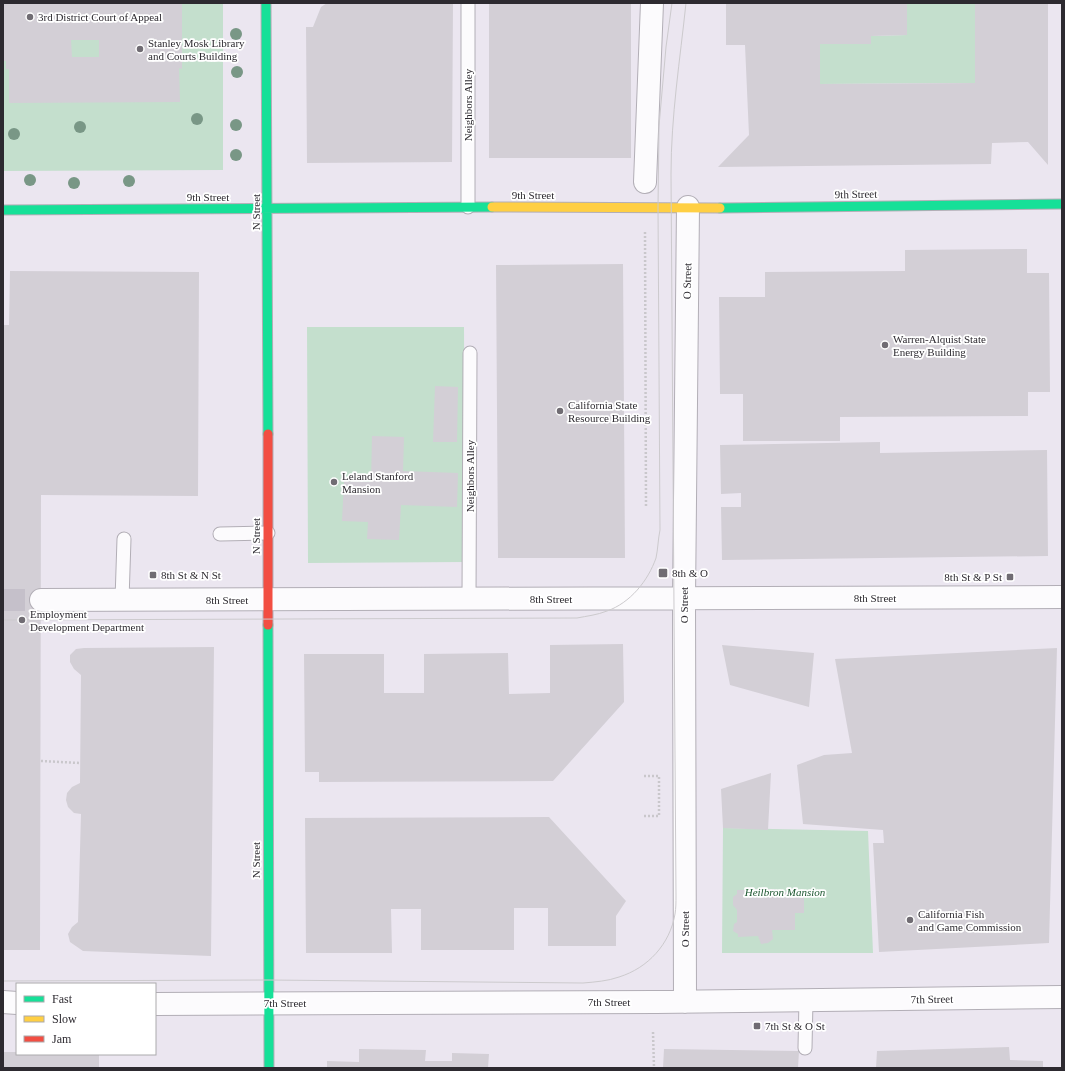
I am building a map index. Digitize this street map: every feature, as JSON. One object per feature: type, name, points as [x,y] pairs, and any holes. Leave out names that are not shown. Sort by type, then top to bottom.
[{"type":"main road","name":"N Street","points":[[266,3],[268,208],[269,1068]]},
{"type":"main road","name":"9th Street","points":[[3,210],[1062,204]]},
{"type":"street","points":[[645,182],[652,3]]},
{"type":"street","name":"O Street","points":[[685,1002],[684,599],[688,207]]},
{"type":"street","name":"8th Street","points":[[41,600],[1062,597]]},
{"type":"street","name":"7th Street","points":[[156,1004],[685,1002],[1062,998]]},
{"type":"street","points":[[3,1002],[16,1003]]},
{"type":"lane","name":"Neighbors Alley","points":[[468,3],[468,207]]},
{"type":"lane","name":"Neighbors Alley","points":[[469,599],[470,353]]},
{"type":"lane","points":[[220,534],[268,533]]},
{"type":"lane","points":[[122,600],[124,539]]},
{"type":"lane","points":[[805,1048],[806,1000]]},
{"type":"path","points":[[645,232],[646,508]]},
{"type":"path","points":[[41,761],[80,763]]},
{"type":"path","points":[[644,776],[659,776],[659,816],[644,816]]},
{"type":"path","points":[[653,1032],[654,1068]]},
{"type":"green space","points":[[3,3],[223,3],[223,170],[3,171]]},
{"type":"green space","points":[[907,3],[975,3],[975,83],[820,84],[820,44],[871,44],[871,36],[907,35]]},
{"type":"green space","points":[[307,327],[464,327],[465,562],[308,563]]},
{"type":"green space","name":"Heilbron Mansion","points":[[723,828],[868,831],[873,953],[722,953]]},
{"type":"building","name":"Stanley Mosk Library and Courts Building","points":[[3,3],[182,3],[182,69],[179,68],[180,102],[9,103],[9,69],[6,69],[6,61],[3,61]],"holes":[[[71,40],[99,40],[99,57],[72,57]]]},
{"type":"building","points":[[327,3],[453,3],[452,162],[307,163],[306,27],[313,27],[321,7]]},
{"type":"building","points":[[489,3],[631,3],[631,158],[489,158]]},
{"type":"building","points":[[726,3],[907,3],[907,35],[871,36],[871,44],[820,44],[820,84],[975,83],[975,3],[1048,3],[1048,165],[1028,142],[992,143],[991,164],[718,167],[749,135],[745,45],[726,45]]},
{"type":"building","name":"Warren-Alquist State Energy Building","points":[[1027,249],[1027,273],[1049,273],[1050,392],[1028,392],[1028,416],[840,417],[840,441],[743,441],[743,394],[720,394],[719,297],[765,297],[765,272],[905,271],[905,250]]},
{"type":"building","name":"California State Resource Building","points":[[623,264],[625,558],[498,558],[496,265]]},
{"type":"building","name":"Employment Development Department","points":[[10,271],[199,272],[198,496],[41,495],[40,950],[3,950],[3,325],[9,325]]},
{"type":"building","points":[[435,386],[458,387],[457,442],[433,442]]},
{"type":"building","points":[[372,436],[404,437],[403,471],[458,473],[457,507],[401,505],[399,540],[367,539],[368,522],[342,521],[344,481],[371,482]]},
{"type":"building","points":[[880,442],[880,453],[1047,450],[1048,556],[722,560],[721,507],[741,507],[741,493],[721,494],[720,445]]},
{"type":"building","points":[[623,644],[624,702],[553,781],[319,782],[319,772],[305,772],[304,654],[384,654],[384,693],[424,693],[424,654],[508,653],[509,694],[550,693],[550,645]]},
{"type":"building","points":[[722,645],[814,653],[809,707],[730,685]]},
{"type":"building","points":[[214,647],[211,956],[83,951],[70,942],[68,934],[72,927],[78,922],[81,814],[74,813],[68,807],[66,800],[67,793],[72,787],[80,783],[81,675],[74,669],[70,662],[70,655],[76,649],[84,648]]},
{"type":"building","points":[[1057,648],[1049,943],[879,952],[873,843],[884,843],[883,830],[803,824],[797,765],[824,755],[852,753],[835,659]]},
{"type":"building","points":[[771,773],[768,830],[723,828],[721,789]]},
{"type":"building","points":[[549,817],[626,901],[616,916],[616,946],[548,946],[548,908],[514,908],[514,950],[421,950],[421,909],[391,909],[392,953],[306,953],[305,818]]},
{"type":"building","name":"Heilbron Mansion","points":[[776,889],[776,892],[794,892],[794,896],[804,896],[804,913],[795,913],[795,930],[772,930],[773,939],[768,943],[761,944],[758,936],[738,937],[738,934],[733,931],[734,924],[737,922],[737,910],[733,905],[733,897],[737,894],[737,890]]},
{"type":"building","points":[[1009,1047],[1010,1060],[1043,1061],[1043,1068],[876,1068],[877,1051]]},
{"type":"building","points":[[359,1049],[426,1050],[425,1061],[452,1061],[452,1053],[489,1054],[488,1068],[327,1068],[327,1061],[359,1062]]},
{"type":"building","points":[[664,1049],[799,1051],[798,1068],[663,1068]]},
{"type":"building","points":[[3,1052],[16,1052],[16,1055],[99,1055],[99,1068],[3,1068]]},
{"type":"tunnel","points":[[3,600],[41,600]]},
{"type":"tram line","points":[[3,620],[577,618],[607,611],[631,597],[643,583],[653,567],[656,558],[660,530],[658,207],[659,126],[666,47],[672,3]]},
{"type":"tram line","points":[[3,981],[268,980],[583,983],[597,982],[630,973],[648,961],[663,945],[672,925],[676,903],[671,152],[674,109],[686,3]]},
{"type":"traffic: fast","points":[[266,3],[268,434]]},
{"type":"traffic: fast","points":[[720,208],[1062,204]]},
{"type":"traffic: fast","points":[[3,210],[492,207]]},
{"type":"traffic: fast","points":[[268,625],[269,1068]]},
{"type":"traffic: slow","points":[[492,207],[720,208]]},
{"type":"traffic: jam","points":[[268,434],[268,625]]},
{"type":"place","name":"3rd District Court of Appeal","points":[[30,17]]},
{"type":"place","name":"Stanley Mosk Library and Courts Building","points":[[140,49]]},
{"type":"place","name":"Warren-Alquist State Energy Building","points":[[885,345]]},
{"type":"place","name":"California State Resource Building","points":[[560,411]]},
{"type":"place","name":"Leland Stanford Mansion","points":[[334,482]]},
{"type":"place","name":"8th & O","points":[[663,573]]},
{"type":"place","name":"8th St & N St","points":[[153,575]]},
{"type":"place","name":"8th St & P St","points":[[1010,577]]},
{"type":"place","name":"Employment Development Department","points":[[22,620]]},
{"type":"place","name":"California Fish and Game Commission","points":[[910,920]]},
{"type":"place","name":"7th St & O St","points":[[757,1026]]}]
